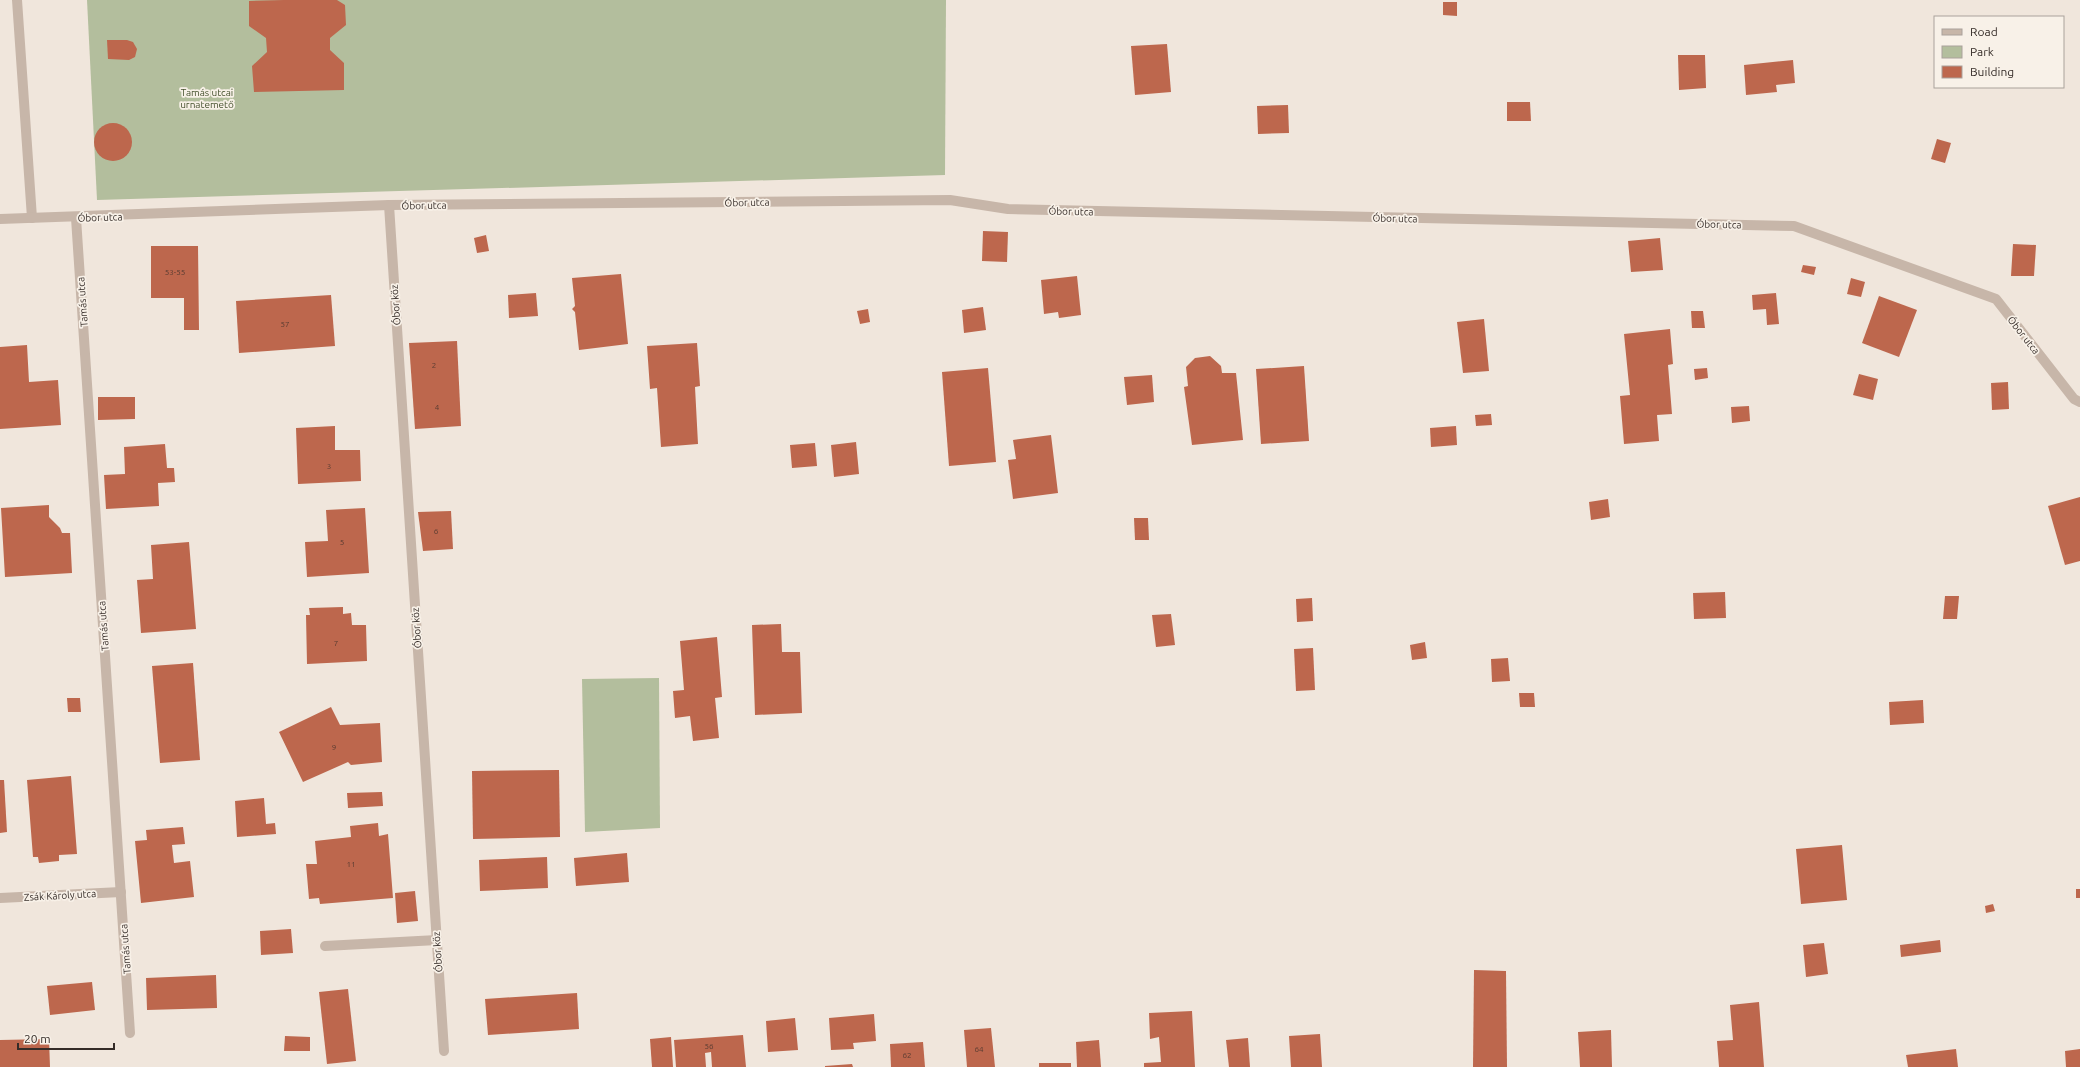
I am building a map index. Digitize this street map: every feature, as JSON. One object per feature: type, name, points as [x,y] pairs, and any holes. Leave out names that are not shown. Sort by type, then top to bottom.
[{"type":"street","points":[[17,0],[32,218]]},
{"type":"street","name":"Óbor utca","points":[[0,219],[76,218],[389,205],[950,200],[1008,209],[1794,226],[1996,299],[2074,399],[2080,402]]},
{"type":"street","name":"Óbor köz","points":[[389,205],[444,1051]]},
{"type":"street","name":"Tamás utca","points":[[76,218],[130,1034]]},
{"type":"street","name":"Zsák Károly utca","points":[[0,898],[121,892]]},
{"type":"street","points":[[325,946],[437,940]]},
{"type":"green space","name":"Tamás utcai urnatemető","points":[[87,0],[946,0],[945,175],[97,200]]},
{"type":"green space","points":[[659,678],[660,828],[585,832],[582,679]]},
{"type":"building","points":[[337,0],[345,5],[346,25],[330,38],[330,50],[344,63],[344,90],[254,92],[252,66],[267,52],[266,38],[249,26],[249,1]]},
{"type":"building","points":[[1443,2],[1457,2],[1457,16],[1443,15]]},
{"type":"building","points":[[107,40],[127,40],[133,42],[137,49],[135,57],[129,60],[108,59]]},
{"type":"building","points":[[1167,44],[1171,92],[1135,95],[1131,46]]},
{"type":"building","points":[[1678,55],[1705,55],[1706,88],[1679,90]]},
{"type":"building","points":[[1793,60],[1795,83],[1776,85],[1777,92],[1746,95],[1744,65]]},
{"type":"building","points":[[1507,102],[1530,102],[1531,121],[1507,121]]},
{"type":"building","points":[[1288,105],[1289,133],[1258,134],[1257,106]]},
{"type":"building","points":[[113,123],[123,126],[129,132],[132,142],[129,152],[123,158],[113,161],[103,158],[97,152],[94,142],[97,132],[103,126]]},
{"type":"building","points":[[1937,139],[1951,143],[1945,163],[1931,159]]},
{"type":"building","points":[[983,231],[1008,232],[1007,262],[982,261]]},
{"type":"building","points":[[486,235],[489,251],[477,253],[474,238]]},
{"type":"building","points":[[1660,238],[1663,270],[1631,272],[1628,241]]},
{"type":"building","points":[[2013,244],[2036,245],[2034,276],[2011,276]]},
{"type":"building","points":[[151,246],[198,246],[199,330],[184,330],[184,298],[151,298]]},
{"type":"building","points":[[1803,265],[1816,267],[1814,275],[1801,272]]},
{"type":"building","points":[[621,274],[628,344],[579,350],[575,312],[572,309],[575,306],[572,278]]},
{"type":"building","points":[[1077,276],[1081,315],[1059,318],[1058,312],[1044,314],[1041,280]]},
{"type":"building","points":[[1851,278],[1865,282],[1861,297],[1847,294]]},
{"type":"building","points":[[536,293],[538,316],[509,318],[508,295]]},
{"type":"building","points":[[1776,293],[1779,324],[1767,325],[1766,309],[1753,310],[1752,295]]},
{"type":"building","points":[[331,295],[335,346],[239,353],[236,301]]},
{"type":"building","points":[[1879,296],[1917,310],[1899,357],[1862,343]]},
{"type":"building","points":[[983,307],[986,330],[964,333],[962,310]]},
{"type":"building","points":[[868,309],[870,322],[860,324],[857,311]]},
{"type":"building","points":[[1691,311],[1703,311],[1705,328],[1692,328]]},
{"type":"building","points":[[1484,319],[1489,371],[1463,373],[1457,322]]},
{"type":"building","points":[[1670,329],[1673,364],[1668,365],[1672,414],[1657,415],[1659,441],[1624,444],[1620,396],[1630,395],[1624,334]]},
{"type":"building","points":[[457,341],[461,426],[415,429],[409,343]]},
{"type":"building","points":[[697,343],[700,386],[695,387],[698,444],[661,447],[657,388],[650,389],[647,346]]},
{"type":"building","points":[[27,345],[29,382],[58,380],[61,425],[0,429],[0,347]]},
{"type":"building","points":[[1210,356],[1221,366],[1222,373],[1236,373],[1243,440],[1192,445],[1184,387],[1188,386],[1186,367],[1195,358]]},
{"type":"building","points":[[1304,366],[1309,441],[1261,444],[1256,369]]},
{"type":"building","points":[[988,368],[996,462],[949,466],[942,372]]},
{"type":"building","points":[[1707,368],[1708,378],[1695,380],[1694,369]]},
{"type":"building","points":[[1859,374],[1878,379],[1873,400],[1853,395]]},
{"type":"building","points":[[1152,375],[1154,402],[1127,405],[1124,377]]},
{"type":"building","points":[[2008,382],[2009,409],[1992,410],[1991,383]]},
{"type":"building","points":[[98,397],[135,397],[135,419],[98,420]]},
{"type":"building","points":[[1749,406],[1750,421],[1732,423],[1731,407]]},
{"type":"building","points":[[1491,414],[1492,425],[1476,426],[1475,415]]},
{"type":"building","points":[[335,426],[335,450],[360,450],[361,481],[298,484],[296,428]]},
{"type":"building","points":[[1456,426],[1457,445],[1431,447],[1430,428]]},
{"type":"building","points":[[1051,435],[1058,493],[1013,499],[1008,460],[1016,459],[1013,440]]},
{"type":"building","points":[[856,442],[859,474],[834,477],[831,445]]},
{"type":"building","points":[[815,443],[817,466],[792,468],[790,445]]},
{"type":"building","points":[[165,444],[167,468],[174,468],[175,482],[158,483],[159,506],[106,509],[104,475],[125,474],[124,447]]},
{"type":"building","points":[[2080,497],[2080,561],[2065,565],[2048,506]]},
{"type":"building","points":[[1608,499],[1610,517],[1591,520],[1589,502]]},
{"type":"building","points":[[49,505],[49,517],[60,528],[62,533],[70,533],[72,573],[5,577],[1,508]]},
{"type":"building","points":[[365,508],[369,573],[307,577],[305,542],[328,541],[326,510]]},
{"type":"building","points":[[451,511],[453,549],[423,551],[418,512]]},
{"type":"building","points":[[1134,518],[1148,518],[1149,540],[1135,540]]},
{"type":"building","points":[[189,542],[196,629],[141,633],[137,580],[153,579],[151,545]]},
{"type":"building","points":[[1725,592],[1726,618],[1694,619],[1693,593]]},
{"type":"building","points":[[1945,596],[1959,596],[1957,619],[1943,619]]},
{"type":"building","points":[[1312,598],[1313,621],[1297,622],[1296,599]]},
{"type":"building","points":[[343,607],[343,614],[351,613],[352,625],[366,625],[367,661],[307,664],[306,615],[310,615],[309,608]]},
{"type":"building","points":[[1171,614],[1175,645],[1156,647],[1152,615]]},
{"type":"building","points":[[781,624],[782,652],[800,652],[802,713],[755,715],[752,625]]},
{"type":"building","points":[[717,637],[722,697],[715,698],[719,738],[693,741],[690,716],[675,718],[673,691],[684,690],[680,641]]},
{"type":"building","points":[[1425,642],[1427,658],[1412,660],[1410,645]]},
{"type":"building","points":[[1313,648],[1315,690],[1296,691],[1294,649]]},
{"type":"building","points":[[1508,658],[1510,681],[1492,682],[1491,659]]},
{"type":"building","points":[[193,663],[200,760],[160,763],[152,666]]},
{"type":"building","points":[[1519,693],[1534,693],[1535,707],[1520,707]]},
{"type":"building","points":[[67,698],[80,698],[81,712],[68,712]]},
{"type":"building","points":[[1923,700],[1924,723],[1890,725],[1889,702]]},
{"type":"building","points":[[331,707],[340,725],[380,723],[382,762],[351,765],[348,762],[303,782],[279,732]]},
{"type":"building","points":[[559,770],[560,837],[473,839],[472,771]]},
{"type":"building","points":[[71,776],[77,854],[59,855],[59,861],[39,863],[38,857],[33,857],[27,780]]},
{"type":"building","points":[[0,780],[4,780],[7,832],[0,833]]},
{"type":"building","points":[[382,792],[383,806],[348,808],[347,793]]},
{"type":"building","points":[[264,798],[266,824],[275,823],[276,834],[237,837],[235,801]]},
{"type":"building","points":[[378,823],[379,836],[388,834],[393,898],[320,904],[319,898],[309,899],[306,864],[317,864],[315,841],[351,837],[350,826]]},
{"type":"building","points":[[183,827],[185,844],[172,845],[174,863],[190,861],[194,897],[141,903],[135,841],[147,840],[146,830]]},
{"type":"building","points":[[1842,845],[1847,900],[1801,904],[1796,849]]},
{"type":"building","points":[[627,853],[629,882],[576,886],[574,858]]},
{"type":"building","points":[[547,857],[548,888],[480,891],[479,860]]},
{"type":"building","points":[[2076,889],[2080,889],[2080,898],[2076,898]]},
{"type":"building","points":[[415,891],[418,921],[397,923],[395,893]]},
{"type":"building","points":[[1993,904],[1995,911],[1986,913],[1985,906]]},
{"type":"building","points":[[291,929],[293,953],[261,955],[260,931]]},
{"type":"building","points":[[1940,940],[1941,952],[1901,957],[1900,945]]},
{"type":"building","points":[[1824,943],[1828,974],[1806,977],[1803,945]]},
{"type":"building","points":[[1474,970],[1506,971],[1507,1067],[1473,1067]]},
{"type":"building","points":[[216,975],[217,1008],[147,1010],[146,978]]},
{"type":"building","points":[[92,982],[95,1010],[50,1015],[47,986]]},
{"type":"building","points":[[348,989],[356,1061],[327,1064],[319,992]]},
{"type":"building","points":[[577,993],[579,1029],[488,1035],[485,999]]},
{"type":"building","points":[[1759,1002],[1764,1067],[1719,1067],[1717,1041],[1733,1040],[1730,1005]]},
{"type":"building","points":[[1192,1011],[1195,1067],[1144,1067],[1144,1063],[1161,1062],[1159,1037],[1150,1039],[1149,1013]]},
{"type":"building","points":[[874,1014],[876,1041],[853,1043],[854,1049],[831,1050],[829,1018]]},
{"type":"building","points":[[795,1018],[798,1050],[768,1052],[766,1021]]},
{"type":"building","points":[[991,1028],[995,1067],[967,1067],[964,1030]]},
{"type":"building","points":[[1611,1030],[1612,1067],[1580,1067],[1578,1032]]},
{"type":"building","points":[[1320,1034],[1322,1067],[1291,1067],[1289,1036]]},
{"type":"building","points":[[743,1035],[746,1067],[712,1067],[711,1052],[705,1053],[706,1067],[676,1067],[674,1040]]},
{"type":"building","points":[[285,1036],[310,1037],[310,1051],[284,1051]]},
{"type":"building","points":[[671,1037],[673,1067],[652,1067],[650,1039]]},
{"type":"building","points":[[1248,1038],[1250,1067],[1229,1067],[1226,1040]]},
{"type":"building","points":[[49,1039],[50,1067],[0,1067],[0,1040]]},
{"type":"building","points":[[1099,1040],[1101,1067],[1077,1067],[1076,1042]]},
{"type":"building","points":[[923,1042],[925,1067],[891,1067],[890,1044]]},
{"type":"building","points":[[1956,1049],[1958,1067],[1908,1067],[1906,1055]]},
{"type":"building","points":[[2080,1049],[2080,1067],[2066,1067],[2065,1051]]},
{"type":"building","points":[[1039,1063],[1071,1063],[1071,1067],[1039,1067]]},
{"type":"building","points":[[852,1064],[853,1067],[825,1067],[825,1066]]}]
